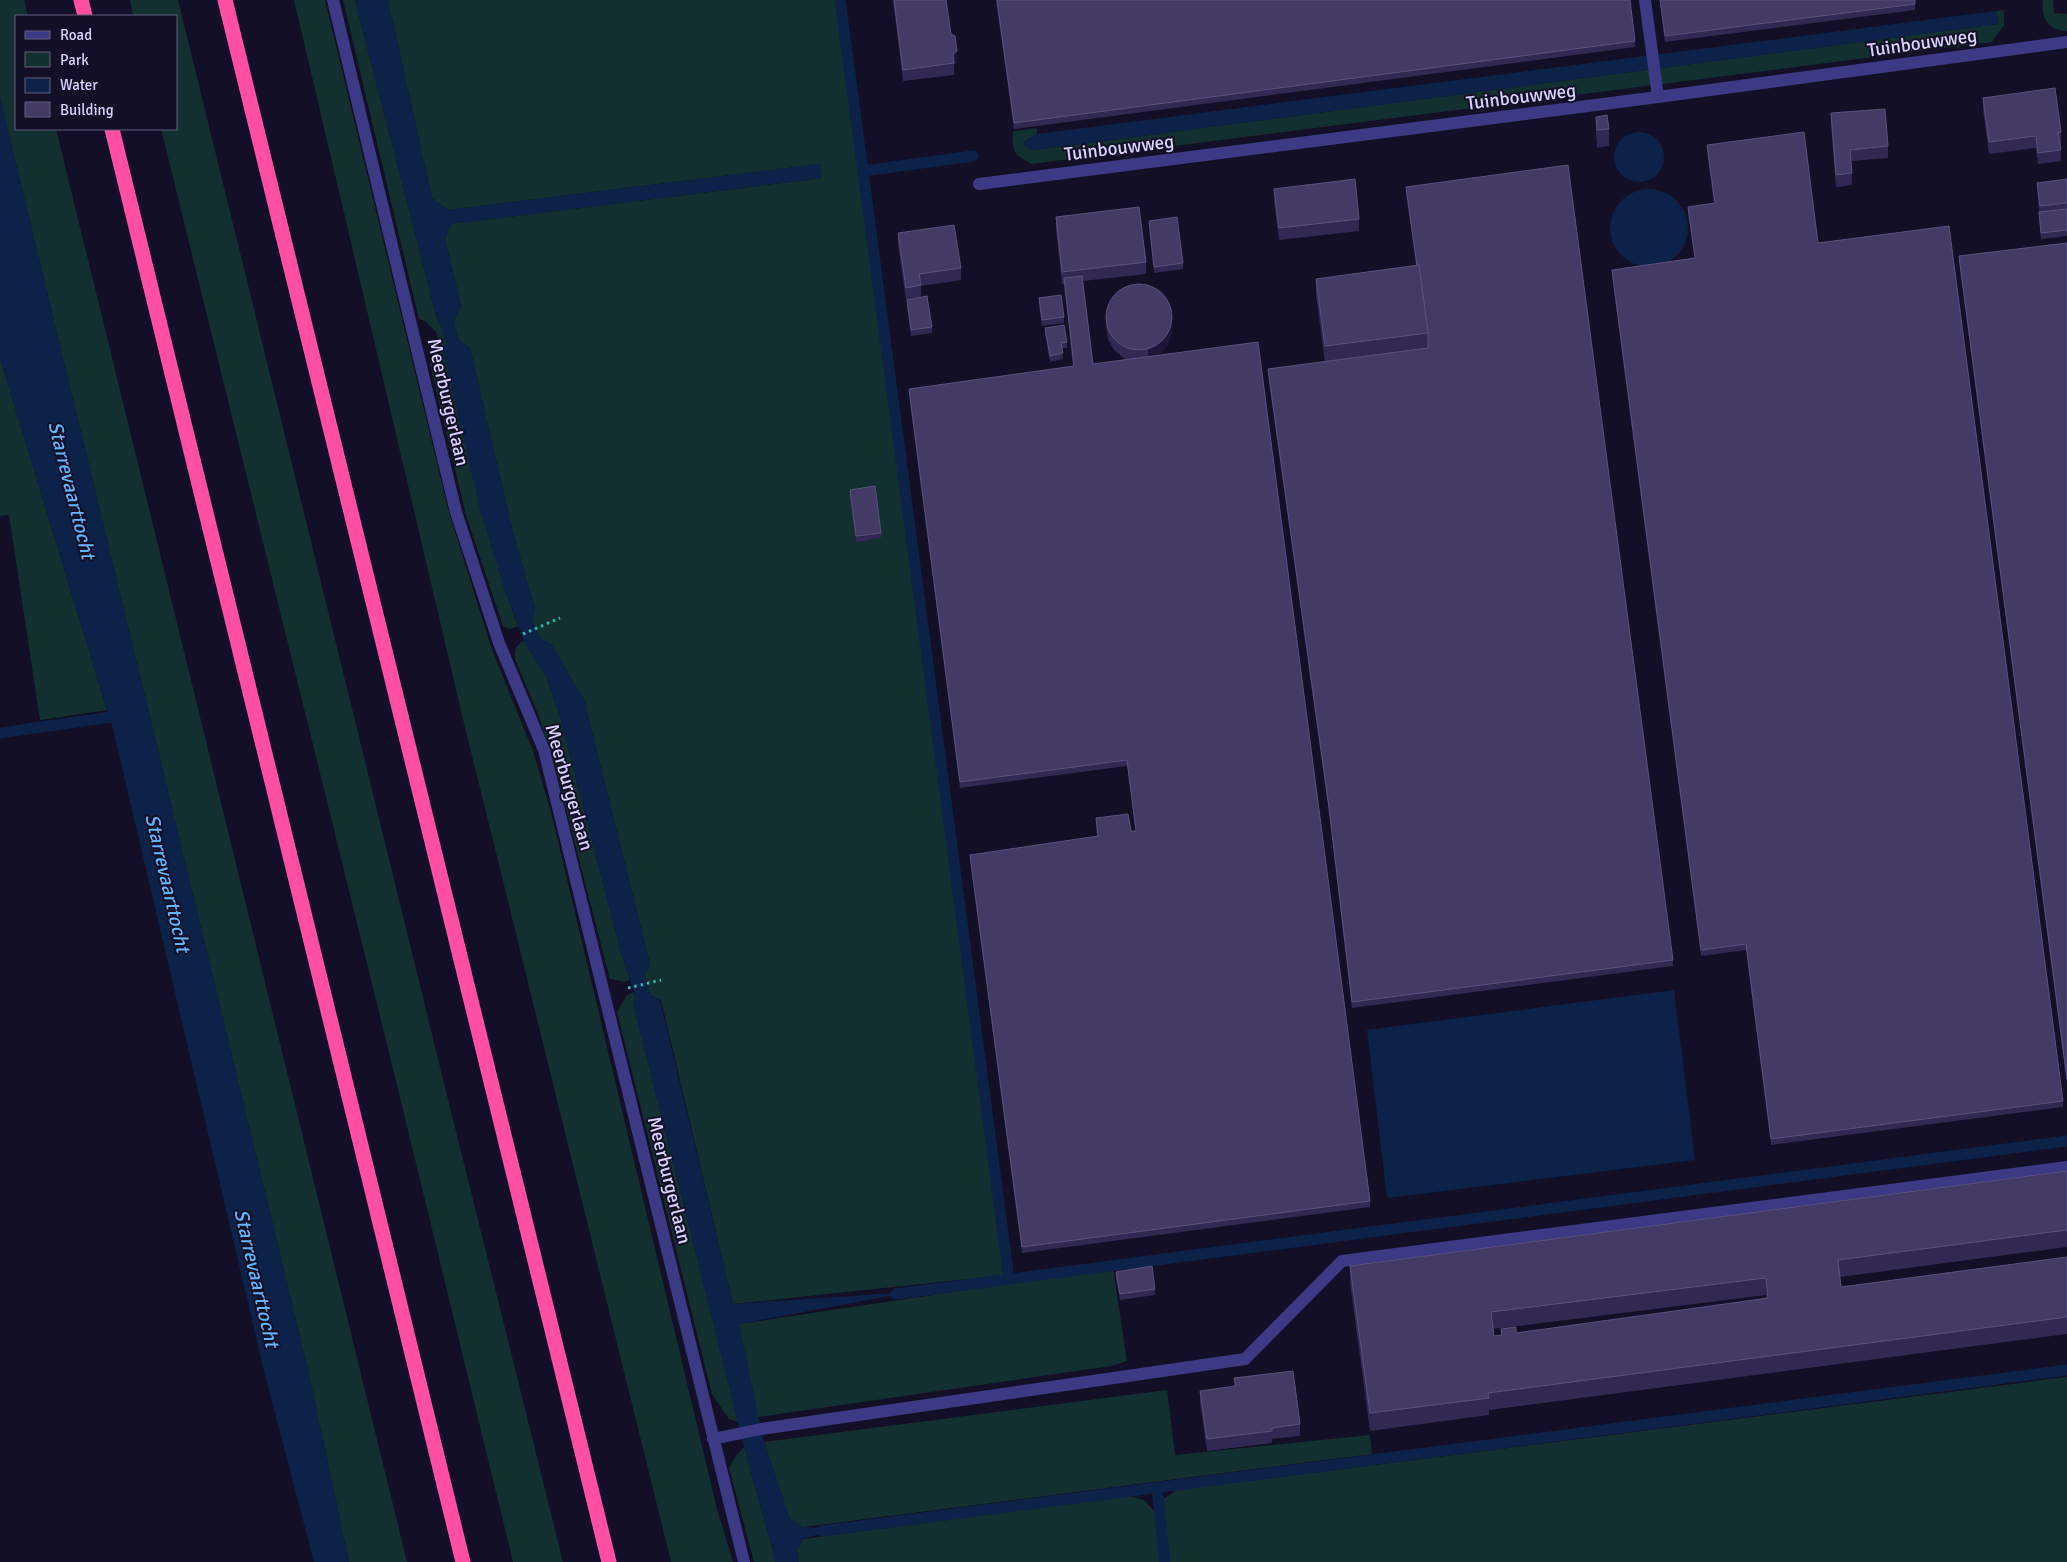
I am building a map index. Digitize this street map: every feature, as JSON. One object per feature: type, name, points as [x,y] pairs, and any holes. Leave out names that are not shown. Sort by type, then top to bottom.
[{"type":"highway","points":[[81,0],[85,15]]},
{"type":"highway","points":[[225,0],[609,1562]]},
{"type":"highway","points":[[112,130],[463,1562]]},
{"type":"street","name":"Meerburgerlaan","points":[[332,0],[456,512],[498,643],[544,750],[744,1562]]},
{"type":"street","points":[[1645,0],[1658,97]]},
{"type":"street","name":"Tuinbouwweg","points":[[980,184],[1658,97],[2067,42]]},
{"type":"street","points":[[713,1439],[740,1432],[1245,1359],[1342,1261],[2067,1167]]},
{"type":"path","points":[[521,634],[560,618]]},
{"type":"path","points":[[633,987],[661,980]]},
{"type":"green space","points":[[0,0],[24,0],[28,15],[15,15],[15,130],[56,130],[407,1562],[349,1562],[308,1370],[0,98]]},
{"type":"green space","points":[[130,0],[178,0],[563,1562],[513,1562],[161,130],[178,130],[178,15],[133,15]]},
{"type":"green space","points":[[294,0],[325,0],[448,509],[492,650],[533,751],[551,812],[717,1509],[733,1562],[671,1562],[462,715]]},
{"type":"green space","points":[[343,0],[355,0],[437,319],[441,325],[446,344],[443,348],[476,489],[495,558],[518,626],[510,629],[503,626],[466,515],[430,364],[438,338],[436,332],[425,321],[419,319]]},
{"type":"green space","points":[[388,0],[836,0],[1005,1275],[733,1304],[661,1000],[650,995],[645,975],[650,964],[584,700],[551,644],[540,639],[532,620],[535,609],[513,533],[470,348],[459,341],[454,322],[461,306],[445,239],[451,224],[822,178],[820,164],[448,210],[432,198]]},
{"type":"green space","points":[[2043,0],[2053,0],[2054,13],[2067,14],[2067,31],[2055,29],[2047,22],[2043,12]]},
{"type":"green space","points":[[2004,10],[2004,25],[1992,42],[1032,164],[1017,155],[1013,144],[1013,131],[1037,128],[1037,134],[1024,142],[1025,147],[1035,150],[1998,24],[1996,11]]},
{"type":"green space","points":[[0,358],[107,710],[40,720],[9,515],[0,516]]},
{"type":"green space","points":[[524,641],[546,676],[559,713],[620,949],[630,980],[624,982],[610,979],[552,755],[538,714],[515,659],[516,648]]},
{"type":"green space","points":[[634,992],[635,998],[633,1003],[738,1422],[729,1419],[712,1394],[617,1012],[627,995]]},
{"type":"green space","points":[[1113,1268],[1127,1361],[1111,1366],[758,1417],[739,1324]]},
{"type":"green space","points":[[2067,1377],[2067,1562],[1170,1562],[1162,1500],[1177,1490]]},
{"type":"green space","points":[[1167,1390],[1175,1455],[1370,1435],[1372,1454],[803,1527],[790,1520],[764,1442]]},
{"type":"green space","points":[[744,1447],[776,1562],[754,1562],[729,1468]]},
{"type":"green space","points":[[1129,1496],[1144,1500],[1155,1512],[1161,1562],[799,1562],[797,1552],[803,1539]]},
{"type":"water","points":[[355,0],[388,0],[432,198],[448,210],[820,164],[822,178],[451,224],[445,239],[461,306],[454,322],[459,341],[470,348],[513,533],[535,609],[532,620],[540,639],[551,644],[584,700],[650,964],[645,975],[650,995],[660,1000],[733,1304],[911,1292],[739,1324],[764,1442],[790,1519],[803,1527],[837,1529],[803,1539],[797,1552],[799,1562],[776,1562],[744,1447],[633,1003],[635,998],[634,992],[620,949],[559,713],[546,676],[526,645],[505,591],[480,509],[443,348],[446,344],[441,325],[437,319]]},
{"type":"water","points":[[1996,11],[1999,24],[1035,150],[1025,147],[1024,142],[1037,134]]},
{"type":"water","name":"Starrevaarttocht","points":[[0,98],[308,1370],[349,1562],[314,1562],[265,1375],[113,729],[0,358]]},
{"type":"water","points":[[1639,132],[1648,134],[1659,143],[1664,157],[1662,166],[1653,177],[1639,182],[1630,180],[1619,171],[1614,157],[1616,148],[1625,137]]},
{"type":"water","points":[[1649,189],[1664,192],[1676,201],[1685,213],[1688,228],[1685,243],[1676,255],[1664,264],[1649,267],[1634,264],[1622,255],[1613,243],[1610,228],[1613,213],[1622,201],[1634,192]]},
{"type":"water","points":[[1674,990],[1695,1160],[1387,1198],[1367,1030]]},
{"type":"building","points":[[894,0],[946,0],[951,34],[955,36],[957,51],[953,54],[954,63],[903,70]]},
{"type":"building","points":[[997,0],[1630,0],[1635,41],[1014,123]]},
{"type":"building","points":[[1660,0],[1915,0],[1915,4],[1665,36]]},
{"type":"building","points":[[2055,88],[2061,132],[2058,133],[2061,150],[2038,153],[2036,136],[1989,142],[1983,98]]},
{"type":"building","points":[[1885,109],[1888,146],[1850,150],[1852,173],[1836,175],[1831,113]]},
{"type":"building","points":[[1607,115],[1609,129],[1597,130],[1596,117]]},
{"type":"building","points":[[1804,132],[1818,243],[1949,226],[2063,1101],[1771,1139],[1746,944],[1701,950],[1612,270],[1695,258],[1688,207],[1715,203],[1707,145]]},
{"type":"building","points":[[1568,165],[1673,960],[1352,1002],[1329,807],[1268,369],[1428,348],[1428,333],[1419,265],[1417,265],[1406,187]]},
{"type":"building","points":[[1355,179],[1359,219],[1279,228],[1274,189]]},
{"type":"building","points":[[2067,179],[2067,203],[2040,206],[2037,183]]},
{"type":"building","points":[[1139,207],[1146,262],[1062,272],[1056,217]]},
{"type":"building","points":[[2067,209],[2067,230],[2041,233],[2039,212]]},
{"type":"building","points":[[1177,217],[1183,263],[1154,267],[1149,221]]},
{"type":"building","points":[[954,225],[961,268],[919,274],[921,285],[906,288],[898,233]]},
{"type":"building","points":[[2067,243],[2067,1079],[1959,256]]},
{"type":"building","points":[[1419,265],[1428,333],[1325,346],[1316,279]]},
{"type":"building","points":[[1082,276],[1093,364],[1258,342],[1370,1201],[1022,1247],[970,855],[1098,836],[1096,818],[1128,814],[1131,831],[1136,831],[1127,760],[960,782],[909,389],[1074,366],[1064,278]]},
{"type":"building","points":[[1139,284],[1151,287],[1162,294],[1169,305],[1172,317],[1169,329],[1162,340],[1151,347],[1139,350],[1127,347],[1116,340],[1109,329],[1106,317],[1109,305],[1116,294],[1127,287]]},
{"type":"building","points":[[1061,295],[1064,317],[1042,320],[1039,298]]},
{"type":"building","points":[[927,296],[932,327],[911,330],[907,300]]},
{"type":"building","points":[[1064,325],[1067,342],[1061,343],[1063,353],[1050,356],[1045,328]]},
{"type":"building","points":[[875,486],[881,533],[856,536],[850,490]]},
{"type":"building","points":[[2067,1171],[2067,1230],[1838,1260],[1841,1287],[2067,1257],[2067,1317],[1488,1393],[1489,1398],[1370,1413],[1350,1266]],"holes":[[[1766,1278],[1768,1298],[1516,1333],[1516,1327],[1501,1329],[1502,1335],[1494,1336],[1491,1312]]]},
{"type":"building","points":[[1152,1266],[1155,1289],[1120,1294],[1116,1272]]},
{"type":"building","points":[[1293,1371],[1300,1424],[1272,1428],[1272,1431],[1207,1439],[1200,1391],[1236,1386],[1234,1378]]},
{"type":"waterway","points":[[840,0],[863,171]]},
{"type":"waterway","points":[[973,156],[863,171],[1009,1279]]},
{"type":"waterway","points":[[0,733],[125,715]]},
{"type":"waterway","points":[[896,1294],[2067,1141]]},
{"type":"waterway","points":[[822,1531],[2067,1370]]},
{"type":"waterway","points":[[1157,1487],[1165,1562]]}]
